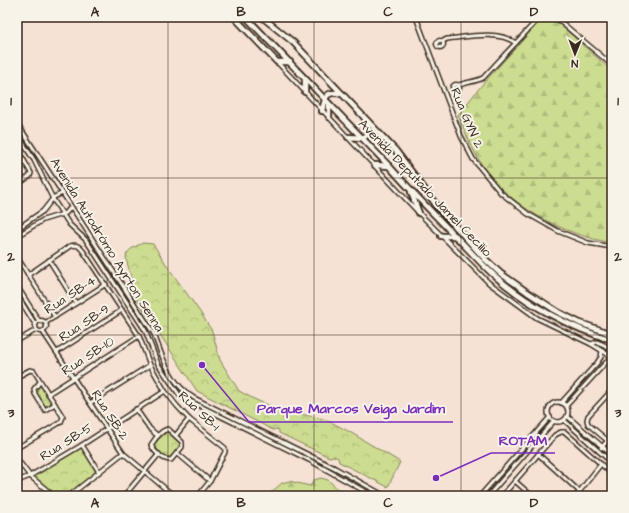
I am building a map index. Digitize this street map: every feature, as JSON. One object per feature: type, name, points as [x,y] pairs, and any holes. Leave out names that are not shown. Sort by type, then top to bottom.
[{"type":"highway","points":[[235,17],[277,62],[290,62]]},
{"type":"highway","name":"Avenida Deputado Jamel Cecilio","points":[[246,17],[389,166],[410,190],[496,276],[524,298],[554,316],[610,340]]},
{"type":"highway","name":"Avenida Deputado Jamel Cecilio","points":[[262,17],[293,42],[396,151],[437,206],[485,259],[500,273],[558,312],[580,323],[611,333]]},
{"type":"highway","points":[[305,79],[305,92]]},
{"type":"highway","points":[[322,111],[325,99],[332,92],[342,94]]},
{"type":"highway","points":[[329,104],[329,117]]},
{"type":"highway","points":[[348,137],[362,138],[366,136],[369,131],[365,118]]},
{"type":"highway","points":[[375,165],[389,166]]},
{"type":"highway","points":[[410,190],[419,213]]},
{"type":"highway","points":[[441,236],[456,236]]},
{"type":"street","name":"Rua GYN 2","points":[[416,17],[461,136],[474,159],[500,193],[528,214],[558,231],[588,243],[612,247]]},
{"type":"street","points":[[459,85],[478,81],[483,78],[540,17]]},
{"type":"street","points":[[555,17],[612,65]]},
{"type":"street","points":[[443,41],[447,39],[488,36],[510,39],[516,43]]},
{"type":"street","points":[[607,60],[612,54]]},
{"type":"street","points":[[277,62],[441,236],[489,283],[518,306],[549,324],[591,344],[612,357]]},
{"type":"street","name":"Avenida Autodrómo Ayrton Senna","points":[[17,123],[154,334],[163,361],[177,384],[188,395],[335,468],[385,496]]},
{"type":"street","name":"Avenida Autodrómo Ayrton Senna","points":[[17,134],[34,160],[53,199],[75,231],[86,240],[145,330],[158,364],[175,390],[184,399],[309,460],[373,496]]},
{"type":"street","points":[[17,148],[31,173],[30,176],[17,185]]},
{"type":"street","points":[[17,229],[43,211],[56,195],[63,193]]},
{"type":"street","points":[[17,236],[43,220],[69,211],[71,207]]},
{"type":"street","name":"Rua SB-1","points":[[28,275],[70,246],[79,246],[84,251],[139,336],[150,365],[165,391],[189,419],[225,448],[225,452],[210,481],[198,496]]},
{"type":"street","points":[[17,257],[55,317]]},
{"type":"street","points":[[49,260],[76,303]]},
{"type":"street","name":"Rua SB-4","points":[[45,323],[106,284]]},
{"type":"street","points":[[17,286],[39,321],[45,323],[46,329],[43,332],[38,332],[36,330],[35,324],[17,295]]},
{"type":"street","name":"Rua SB-9","points":[[57,352],[122,310]]},
{"type":"street","points":[[35,324],[39,321]]},
{"type":"street","name":"Rua SB-4","points":[[17,341],[36,330]]},
{"type":"street","name":"Rua SB-2","points":[[43,332],[123,453],[174,496]]},
{"type":"street","name":"Rua SB-10","points":[[48,394],[139,336]]},
{"type":"street","points":[[566,406],[612,357],[612,352],[609,347],[596,342],[591,344]]},
{"type":"street","points":[[561,403],[597,363],[601,357],[602,351]]},
{"type":"street","points":[[90,403],[150,365]]},
{"type":"street","points":[[17,377],[30,370],[34,371],[63,417],[61,422],[17,448]]},
{"type":"street","points":[[40,382],[34,388],[35,394],[45,410],[55,404]]},
{"type":"street","points":[[608,441],[588,424],[587,420],[588,416],[612,390]]},
{"type":"street","name":"Rua SB-5","points":[[17,481],[30,476],[82,445],[165,391]]},
{"type":"street","points":[[554,403],[561,403],[566,406],[568,411],[564,420],[559,422],[554,421],[550,417],[549,411],[554,403]]},
{"type":"street","points":[[136,409],[150,429],[158,436]]},
{"type":"street","points":[[567,416],[612,455]]},
{"type":"street","points":[[480,496],[550,417]]},
{"type":"street","points":[[176,435],[189,419]]},
{"type":"street","points":[[564,420],[612,462]]},
{"type":"street","points":[[488,496],[554,421]]},
{"type":"street","points":[[241,427],[244,422]]},
{"type":"street","points":[[168,429],[176,435],[182,442],[182,446],[171,460],[166,460],[153,450],[151,445],[165,430],[168,429]]},
{"type":"street","points":[[502,496],[558,432],[565,432],[612,474]]},
{"type":"street","points":[[599,451],[612,436]]},
{"type":"street","points":[[82,445],[99,472]]},
{"type":"street","points":[[70,496],[123,453]]},
{"type":"street","points":[[177,453],[210,481]]},
{"type":"street","points":[[124,496],[159,454]]},
{"type":"street","points":[[538,454],[579,491]]},
{"type":"street","points":[[17,459],[30,476],[54,496]]},
{"type":"street","points":[[576,496],[601,464]]},
{"type":"street","points":[[515,481],[532,496]]},
{"type":"green space","points":[[544,18],[549,18],[559,24],[612,71],[612,243],[594,239],[557,226],[522,206],[493,180],[482,165],[472,147],[458,115],[481,86]]},
{"type":"green space","points":[[143,243],[153,244],[200,312],[212,331],[220,360],[239,391],[275,408],[327,420],[400,462],[388,487],[339,462],[338,458],[334,456],[329,457],[279,433],[279,430],[273,430],[197,391],[134,295],[135,291],[129,281],[131,279],[126,258],[129,250]]},
{"type":"green space","points":[[39,386],[42,387],[51,401],[50,406],[45,406],[36,392],[36,389]]},
{"type":"green space","points":[[164,431],[168,431],[181,444],[177,451],[168,458],[153,447]]},
{"type":"green space","points":[[80,447],[95,470],[95,473],[67,496],[56,496],[35,478],[35,474]]},
{"type":"green space","points":[[321,478],[328,480],[338,489],[355,496],[267,496],[282,483],[289,481],[310,486],[314,480]]},
{"type":"place","name":"Parque Marcos Veiga Jardim","points":[[202,365]]},
{"type":"place","name":"ROTAM","points":[[436,478]]}]
